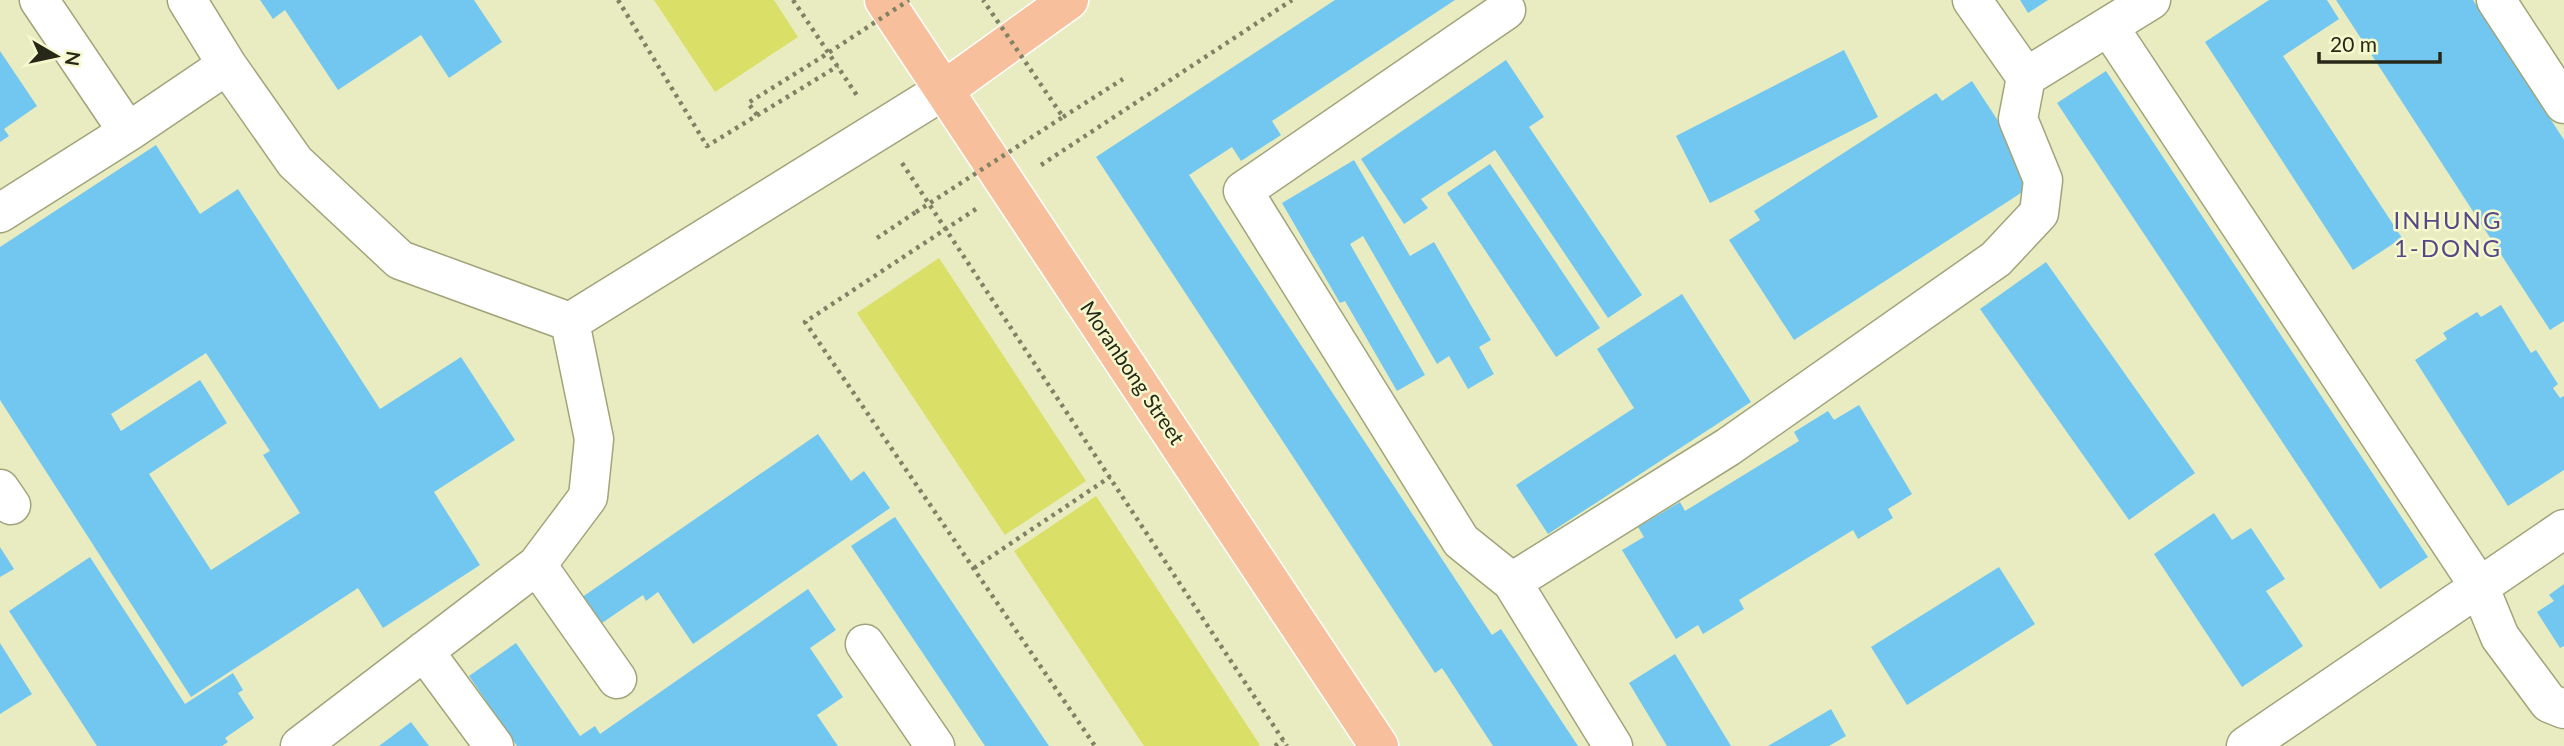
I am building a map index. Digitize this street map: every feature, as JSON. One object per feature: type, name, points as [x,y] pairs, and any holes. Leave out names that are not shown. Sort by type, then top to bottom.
[{"type":"main road","name":"Moranbong Street","points":[[884,0],[1379,746]]},
{"type":"main road","points":[[944,90],[1069,0]]},
{"type":"street","points":[[39,0],[128,132]]},
{"type":"street","points":[[187,0],[227,65],[295,162],[400,260],[570,322]]},
{"type":"street","points":[[1512,582],[1728,447],[1996,259],[2039,213],[2043,180],[2018,119],[2026,77],[1972,0]]},
{"type":"street","points":[[2026,77],[2151,0]]},
{"type":"street","points":[[2496,0],[2559,87]]},
{"type":"street","points":[[1506,10],[1243,191],[1461,541],[1512,582],[1613,746]]},
{"type":"street","points":[[2109,27],[2479,586],[2500,637],[2549,703],[2564,709]]},
{"type":"street","points":[[0,213],[227,65]]},
{"type":"street","points":[[570,322],[944,90]]},
{"type":"street","points":[[300,746],[537,565],[588,497],[594,439],[570,322]]},
{"type":"street","points":[[2246,746],[2564,528]]},
{"type":"street","points":[[537,565],[617,679]]},
{"type":"street","points":[[865,644],[935,746]]},
{"type":"street","points":[[424,651],[494,746]]},
{"type":"path","points":[[618,0],[707,145],[838,66]]},
{"type":"path","points":[[793,0],[1287,746]]},
{"type":"path","points":[[757,115],[748,103],[909,0]]},
{"type":"path","points":[[983,0],[1063,117]]},
{"type":"path","points":[[1095,746],[805,322],[1292,0]]},
{"type":"path","points":[[877,238],[1123,79]]},
{"type":"path","points":[[974,568],[1110,477]]},
{"type":"path","points":[[1275,746],[1283,740]]},
{"type":"green space","points":[[654,0],[774,0],[798,37],[715,92]]},
{"type":"green space","points":[[939,258],[1086,481],[1005,535],[857,313]]},
{"type":"green space","points":[[1096,496],[1260,745],[1144,746],[1014,551]]},
{"type":"building","points":[[260,0],[474,0],[502,42],[449,78],[421,35],[338,90],[285,10],[273,19]]},
{"type":"building","points":[[1335,0],[1455,0],[1272,121],[1281,135],[1241,161],[1232,147],[1189,175],[1492,635],[1501,629],[1578,746],[1493,746],[1442,668],[1435,673],[1096,157]]},
{"type":"building","points":[[2020,0],[2048,0],[2028,13]]},
{"type":"building","points":[[2269,0],[2327,0],[2339,19],[2283,56],[2402,238],[2353,270],[2205,42]]},
{"type":"building","points":[[2336,0],[2473,0],[2564,140],[2564,321],[2550,330]]},
{"type":"building","points":[[1844,50],[1878,117],[1710,203],[1676,136]]},
{"type":"building","points":[[0,51],[37,106],[4,129],[9,136],[0,142]]},
{"type":"building","points":[[1506,60],[1544,117],[1529,127],[1642,295],[1608,318],[1495,150],[1421,199],[1428,208],[1404,224],[1361,159]]},
{"type":"building","points":[[2106,71],[2428,557],[2380,589],[2057,103]]},
{"type":"building","points":[[1972,81],[2038,182],[1794,340],[1729,240],[1760,220],[1754,211],[1936,93],[1942,101]]},
{"type":"building","points":[[156,145],[200,214],[238,189],[380,409],[461,357],[515,440],[434,492],[480,565],[383,628],[358,588],[191,697],[0,400],[0,247]],"holes":[[[206,353],[270,451],[263,455],[300,513],[211,570],[149,474],[227,423],[200,380],[121,431],[111,414]]]},
{"type":"building","points":[[1354,160],[1410,256],[1434,242],[1491,340],[1479,347],[1494,374],[1468,389],[1449,356],[1437,364],[1363,236],[1350,244],[1425,375],[1397,391],[1345,301],[1340,303],[1282,203]]},
{"type":"building","points":[[1490,164],[1600,328],[1556,357],[1447,193]]},
{"type":"building","points":[[2046,262],[2195,473],[2129,520],[1980,309]]},
{"type":"building","points":[[1682,294],[1751,402],[1548,534],[1516,485],[1634,408],[1597,349]]},
{"type":"building","points":[[2501,305],[2531,353],[2536,350],[2558,384],[2553,388],[2560,398],[2564,396],[2564,470],[2508,506],[2415,360],[2447,339],[2443,333],[2477,312],[2481,317]]},
{"type":"building","points":[[1859,405],[1912,494],[1888,509],[1893,518],[1858,539],[1853,530],[1739,600],[1744,609],[1703,634],[1698,625],[1676,639],[1622,550],[1644,537],[1638,527],[1680,502],[1685,511],[1799,441],[1794,432],[1828,411],[1834,420]]},
{"type":"building","points":[[818,434],[851,481],[864,471],[890,508],[693,644],[658,592],[646,601],[643,595],[596,627],[578,600]]},
{"type":"building","points":[[2214,513],[2232,540],[2251,528],[2285,579],[2266,591],[2303,646],[2242,687],[2154,554]]},
{"type":"building","points":[[895,517],[1049,746],[985,746],[851,546]]},
{"type":"building","points":[[0,547],[14,569],[0,577]]},
{"type":"building","points":[[90,557],[185,704],[233,673],[243,690],[238,693],[254,718],[225,738],[228,742],[222,746],[97,746],[9,611]]},
{"type":"building","points":[[1999,567],[2035,624],[1907,705],[1871,647]]},
{"type":"building","points":[[2564,584],[2564,646],[2560,648],[2537,612],[2554,601],[2549,595]]},
{"type":"building","points":[[808,589],[836,630],[810,648],[843,697],[817,715],[838,746],[517,746],[469,676],[516,643],[580,736],[595,726],[600,734]]},
{"type":"building","points":[[0,643],[32,694],[0,714]]},
{"type":"building","points":[[1675,654],[1731,746],[1667,746],[1629,683]]},
{"type":"building","points":[[1831,709],[1846,736],[1829,746],[1768,746]]},
{"type":"building","points":[[411,722],[429,746],[379,746]]},
{"type":"district","name":"INHUNG 1-DONG","points":[[2448,235]]}]
